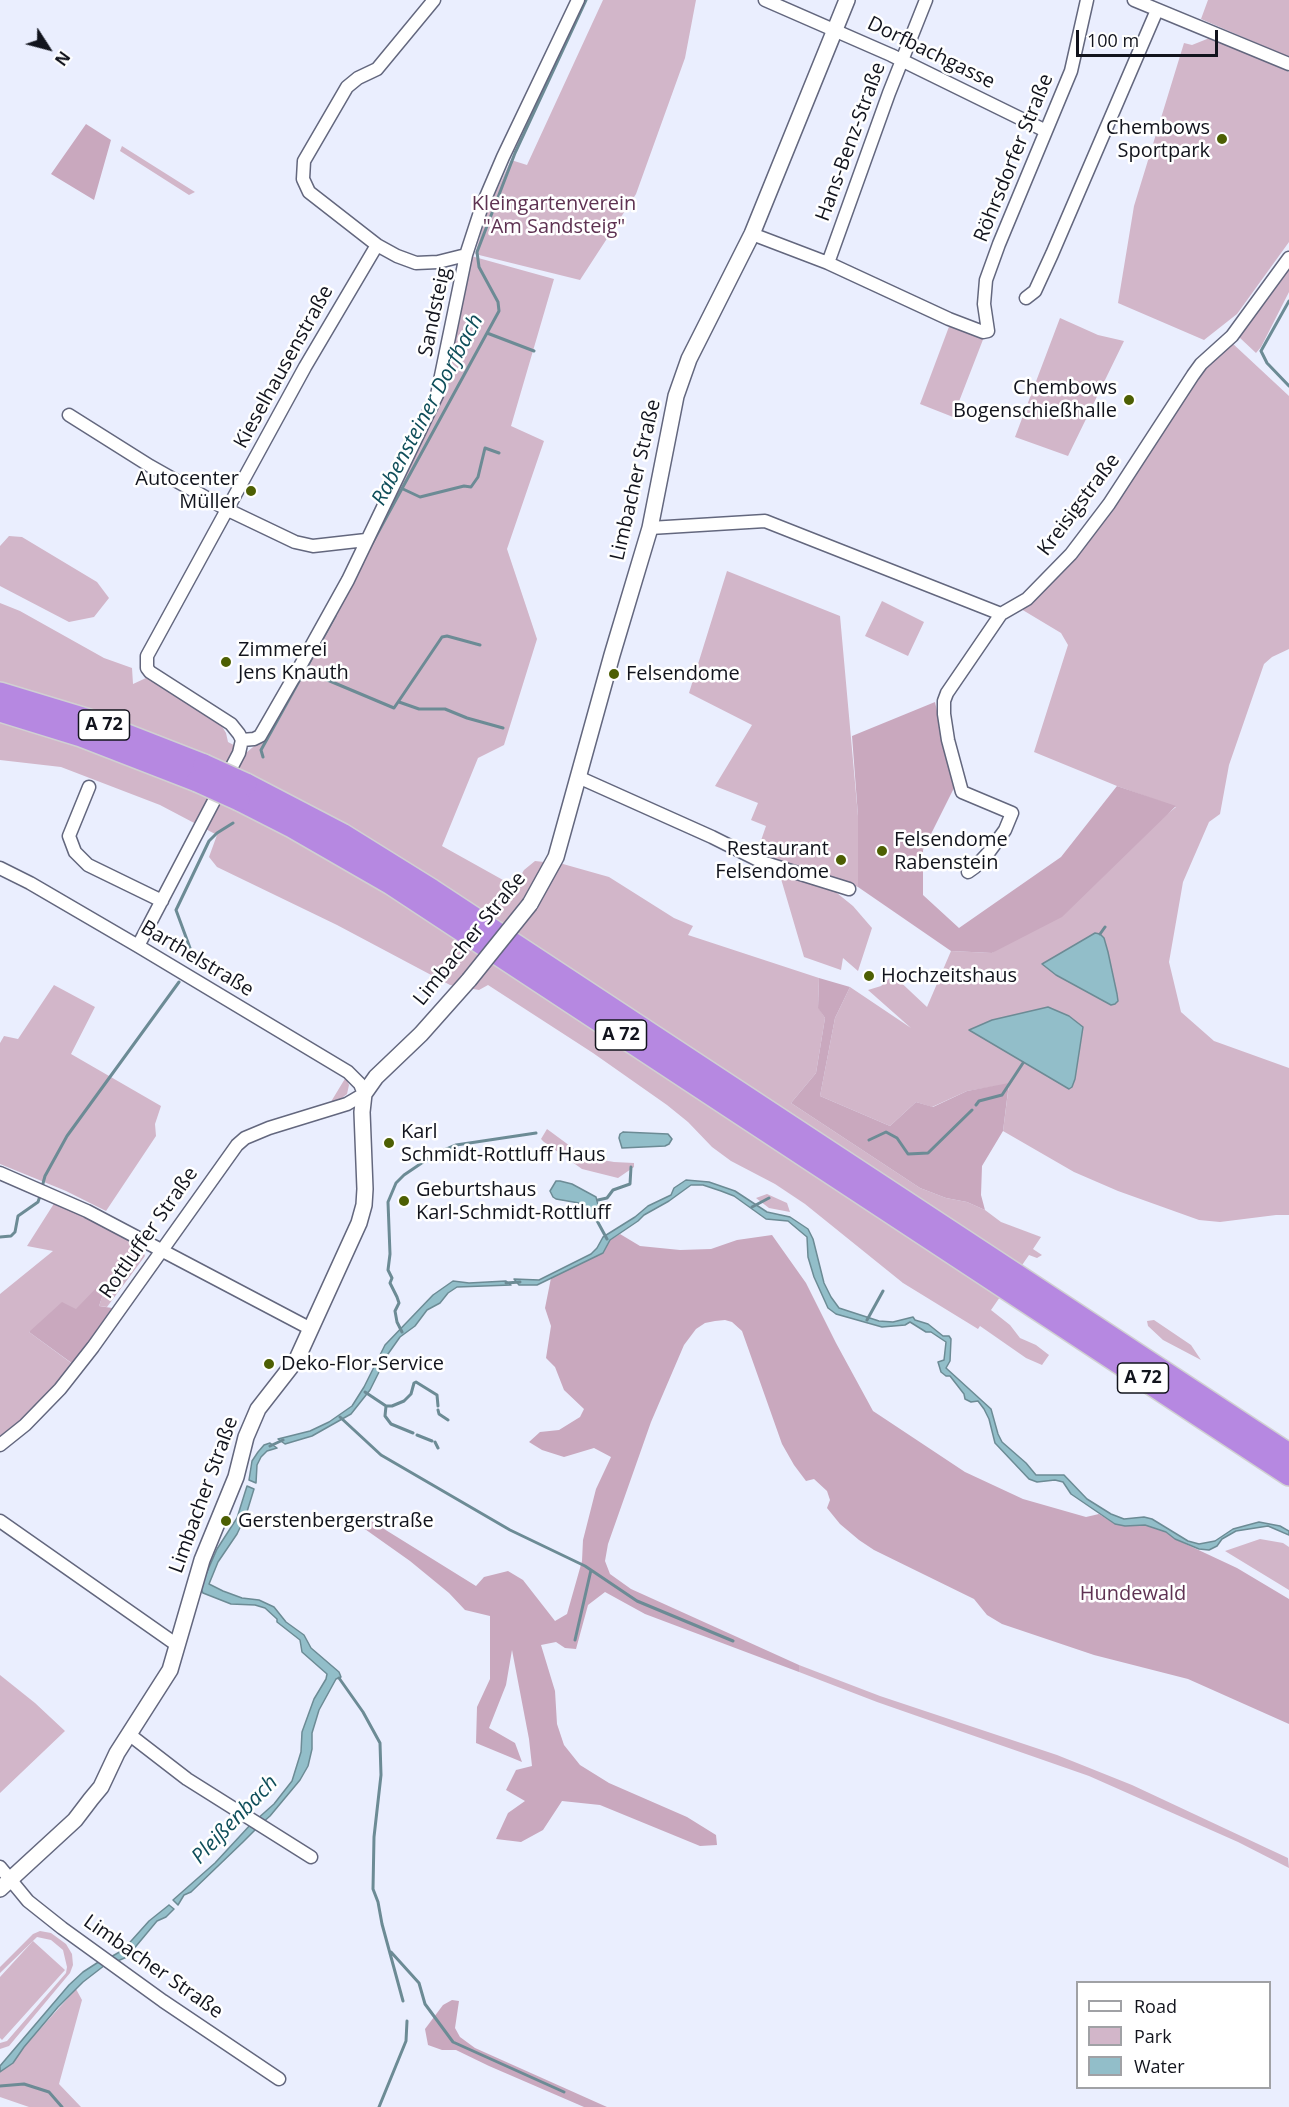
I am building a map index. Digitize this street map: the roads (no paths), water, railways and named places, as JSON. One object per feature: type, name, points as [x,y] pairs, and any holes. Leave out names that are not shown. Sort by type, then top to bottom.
[{"type":"highway","name":"A 72","points":[[0,693],[86,719],[243,792],[334,830],[432,890],[1289,1454]]},
{"type":"highway","name":"A 72","points":[[0,711],[201,773]]},
{"type":"highway","name":"A 72","points":[[243,792],[303,833],[391,884],[1289,1474]]},
{"type":"street","points":[[434,0],[377,69],[358,78],[347,87],[304,161],[303,178],[309,192],[377,245],[397,256],[416,263],[438,262],[466,255]]},
{"type":"street","name":"Sandsteig","points":[[242,740],[260,736],[266,728],[348,580],[438,395],[466,255],[482,206],[578,0]]},
{"type":"street","name":"Dorfbachgasse","points":[[765,0],[902,60],[1046,131]]},
{"type":"street","name":"Limbacher Straße","points":[[279,2079],[112,1966],[5,1884],[75,1820],[101,1787],[117,1753],[170,1670],[202,1560],[236,1477],[246,1437],[258,1409],[297,1359],[359,1223],[364,1205],[362,1112],[364,1094],[376,1077],[421,1034],[469,980],[530,904],[556,857],[650,528],[676,396],[689,359],[752,234],[848,0]]},
{"type":"street","name":"Hans-Benz-Straße","points":[[828,264],[926,0]]},
{"type":"street","name":"Röhrsdorfer Straße","points":[[828,264],[949,319],[983,332],[988,331],[984,304],[986,280],[1071,71],[1087,0]]},
{"type":"street","points":[[1134,0],[1289,64]]},
{"type":"street","points":[[1026,298],[1035,291],[1052,254],[1157,10]]},
{"type":"street","points":[[752,234],[828,264]]},
{"type":"street","name":"Kieselhausenstraße","points":[[242,740],[231,724],[155,676],[147,668],[147,656],[304,367],[377,245]]},
{"type":"street","name":"Kreisigstraße","points":[[1001,614],[1027,598],[1071,554],[1109,504],[1201,364],[1232,336],[1289,258]]},
{"type":"street","points":[[69,415],[150,466],[228,510],[295,542],[313,546],[366,540]]},
{"type":"street","points":[[650,528],[765,521],[1001,614],[947,693],[944,701],[948,740],[962,792],[1012,813],[1005,830],[982,860],[968,872]]},
{"type":"street","points":[[138,946],[238,753],[242,740]]},
{"type":"street","points":[[578,777],[762,862],[849,889]]},
{"type":"street","points":[[89,788],[69,836],[75,852],[87,865],[162,901]]},
{"type":"street","name":"Barthelstraße","points":[[0,868],[138,946],[348,1072],[360,1084],[364,1094]]},
{"type":"street","name":"Rottluffer Straße","points":[[0,1445],[25,1425],[60,1389],[93,1347],[237,1145],[245,1138],[347,1104],[364,1094]]},
{"type":"street","points":[[0,1173],[87,1211],[311,1329]]},
{"type":"street","points":[[0,1521],[177,1645]]},
{"type":"street","points":[[130,1735],[187,1779],[311,1857]]},
{"type":"street","points":[[0,1867],[5,1884]]},
{"type":"water","points":[[1095,933],[1104,938],[1108,952],[1118,1001],[1115,1004],[1111,1005],[1056,975],[1042,964]]},
{"type":"water","points":[[1048,1007],[1069,1016],[1083,1027],[1075,1079],[1069,1089],[969,1030],[992,1020]]},
{"type":"water","points":[[623,1132],[668,1134],[672,1139],[665,1146],[622,1148],[619,1138]]},
{"type":"water","points":[[686,1180],[709,1182],[735,1191],[767,1212],[790,1217],[808,1229],[813,1239],[824,1283],[839,1308],[879,1321],[893,1322],[913,1317],[915,1320],[928,1324],[943,1336],[949,1336],[951,1339],[950,1361],[946,1368],[991,1409],[1002,1442],[1036,1475],[1064,1475],[1087,1499],[1111,1514],[1124,1519],[1144,1517],[1152,1519],[1188,1541],[1199,1544],[1215,1541],[1233,1529],[1259,1522],[1280,1526],[1289,1531],[1289,1535],[1268,1526],[1236,1531],[1209,1550],[1199,1549],[1175,1539],[1166,1532],[1145,1525],[1115,1524],[1071,1494],[1063,1482],[1055,1480],[1037,1482],[1029,1479],[995,1443],[989,1419],[978,1401],[971,1402],[965,1399],[964,1394],[950,1376],[941,1372],[938,1362],[944,1360],[946,1342],[910,1322],[905,1325],[882,1327],[836,1314],[828,1308],[814,1277],[808,1257],[807,1237],[788,1221],[766,1219],[734,1196],[703,1185],[691,1185],[644,1215],[610,1240],[603,1253],[537,1285],[519,1285],[514,1279],[539,1280],[591,1254],[603,1237],[648,1206],[671,1195],[674,1188]]},
{"type":"water","points":[[556,1181],[572,1184],[596,1197],[599,1209],[597,1216],[587,1217],[579,1203],[553,1197],[550,1191]]},
{"type":"water","points":[[453,1281],[469,1283],[506,1281],[511,1285],[457,1287],[440,1303],[427,1310],[415,1326],[400,1337],[388,1354],[370,1390],[351,1414],[312,1436],[285,1444],[278,1439],[310,1431],[329,1422],[352,1406],[385,1345],[433,1295]]},
{"type":"water","points":[[270,1443],[277,1448],[267,1451],[261,1457],[257,1465],[256,1483],[249,1480],[252,1461],[264,1445]]},
{"type":"water","points":[[247,1486],[254,1489],[246,1515],[237,1534],[218,1562],[209,1584],[242,1598],[259,1600],[274,1607],[286,1622],[304,1635],[311,1648],[339,1672],[341,1677],[336,1679],[319,1710],[312,1733],[312,1749],[308,1766],[300,1780],[261,1824],[256,1820],[274,1804],[292,1781],[301,1752],[302,1732],[314,1699],[327,1674],[302,1652],[300,1640],[277,1622],[277,1619],[265,1608],[255,1605],[231,1604],[203,1593],[200,1588],[217,1549],[237,1518]]},
{"type":"water","points":[[252,1823],[257,1828],[191,1892],[184,1895],[178,1905],[173,1900],[215,1863]]},
{"type":"water","points":[[169,1905],[174,1909],[166,1917],[157,1921],[127,1957],[115,1962],[109,1958],[123,1950],[149,1921]]},
{"type":"water","points":[[100,1961],[105,1965],[83,1982],[58,2007],[13,2063],[0,2072],[0,2066],[69,1985]]},
{"type":"waterway","name":"Rabensteiner Dorfbach","points":[[369,549],[499,311],[498,302],[479,267],[477,252],[515,153],[586,0]]},
{"type":"waterway","points":[[1289,301],[1261,351],[1267,363],[1289,386]]},
{"type":"waterway","points":[[487,333],[534,351]]},
{"type":"waterway","points":[[403,489],[420,497],[464,486],[471,487],[478,477],[485,448],[499,453]]},
{"type":"waterway","name":"Rabensteiner Dorfbach","points":[[263,757],[261,750],[335,616]]},
{"type":"waterway","points":[[306,671],[394,708],[442,637],[447,636],[480,645]]},
{"type":"waterway","points":[[399,702],[419,709],[445,709],[503,728]]},
{"type":"waterway","name":"Rabensteiner Dorfbach","points":[[190,948],[176,910],[209,841],[233,823]]},
{"type":"waterway","points":[[1100,934],[1105,927]]},
{"type":"waterway","name":"Rabensteiner Dorfbach","points":[[42,1187],[45,1176],[67,1136],[179,982]]},
{"type":"waterway","points":[[976,1105],[979,1101],[1002,1095],[1023,1063]]},
{"type":"waterway","points":[[869,1140],[886,1132],[897,1138],[908,1154],[928,1153],[972,1110]]},
{"type":"waterway","points":[[402,1332],[395,1311],[399,1303],[390,1283],[392,1278],[388,1270],[390,1254],[388,1202],[396,1183],[435,1154],[456,1145],[536,1133]]},
{"type":"waterway","points":[[598,1200],[607,1198],[613,1190],[630,1184],[631,1167]]},
{"type":"waterway","name":"Rabensteiner Dorfbach","points":[[0,1237],[11,1236],[15,1232],[18,1216],[38,1202],[41,1193]]},
{"type":"waterway","points":[[752,1207],[769,1198]]},
{"type":"waterway","points":[[595,1217],[607,1239]]},
{"type":"waterway","name":"Pleißenbach","points":[[506,1283],[520,1282]]},
{"type":"waterway","points":[[867,1320],[883,1291]]},
{"type":"waterway","points":[[386,1406],[404,1401],[411,1394],[416,1382],[437,1395],[438,1406]]},
{"type":"waterway","points":[[365,1392],[386,1406],[385,1416],[391,1424],[413,1433]]},
{"type":"waterway","points":[[438,1410],[439,1414],[448,1420]]},
{"type":"waterway","points":[[340,1417],[381,1455],[510,1530],[585,1566],[637,1601],[733,1641]]},
{"type":"waterway","points":[[417,1435],[432,1441]]},
{"type":"waterway","name":"Pleißenbach","points":[[270,1446],[283,1440]]},
{"type":"waterway","points":[[435,1442],[438,1448]]},
{"type":"waterway","points":[[575,1640],[591,1570]]},
{"type":"waterway","points":[[339,1678],[363,1712],[380,1743],[381,1775],[374,1837],[373,1889],[403,2001]]},
{"type":"waterway","points":[[391,1952],[419,1983],[425,2004],[453,2042],[564,2092]]},
{"type":"waterway","points":[[379,2107],[406,2041],[407,2021]]},
{"type":"waterway","points":[[0,2086],[24,2084],[49,2092],[62,2107]]},
{"type":"place","name":"Chembows Sportpark","points":[[1222,139]]},
{"type":"place","name":"Chembows Bogenschießhalle","points":[[1129,400]]},
{"type":"place","name":"Autocenter Müller","points":[[251,491]]},
{"type":"place","name":"Zimmerei Jens Knauth","points":[[226,662]]},
{"type":"place","name":"Felsendome","points":[[614,674]]},
{"type":"place","name":"Felsendome Rabenstein","points":[[882,851]]},
{"type":"place","name":"Restaurant Felsendome","points":[[841,860]]},
{"type":"place","name":"Hochzeitshaus","points":[[869,976]]},
{"type":"place","name":"Karl Schmidt-Rottluff Haus","points":[[389,1143]]},
{"type":"place","name":"Geburtshaus Karl-Schmidt-Rottluff","points":[[404,1201]]},
{"type":"place","name":"Deko-Flor-Service","points":[[269,1364]]},
{"type":"place","name":"Gerstenbergerstraße","points":[[226,1521]]},
{"type":"park label","name":"Kleingartenverein \"Am Sandsteig\"","points":[[554,216]]},
{"type":"park label","name":"Hundewald","points":[[1133,1594]]}]
